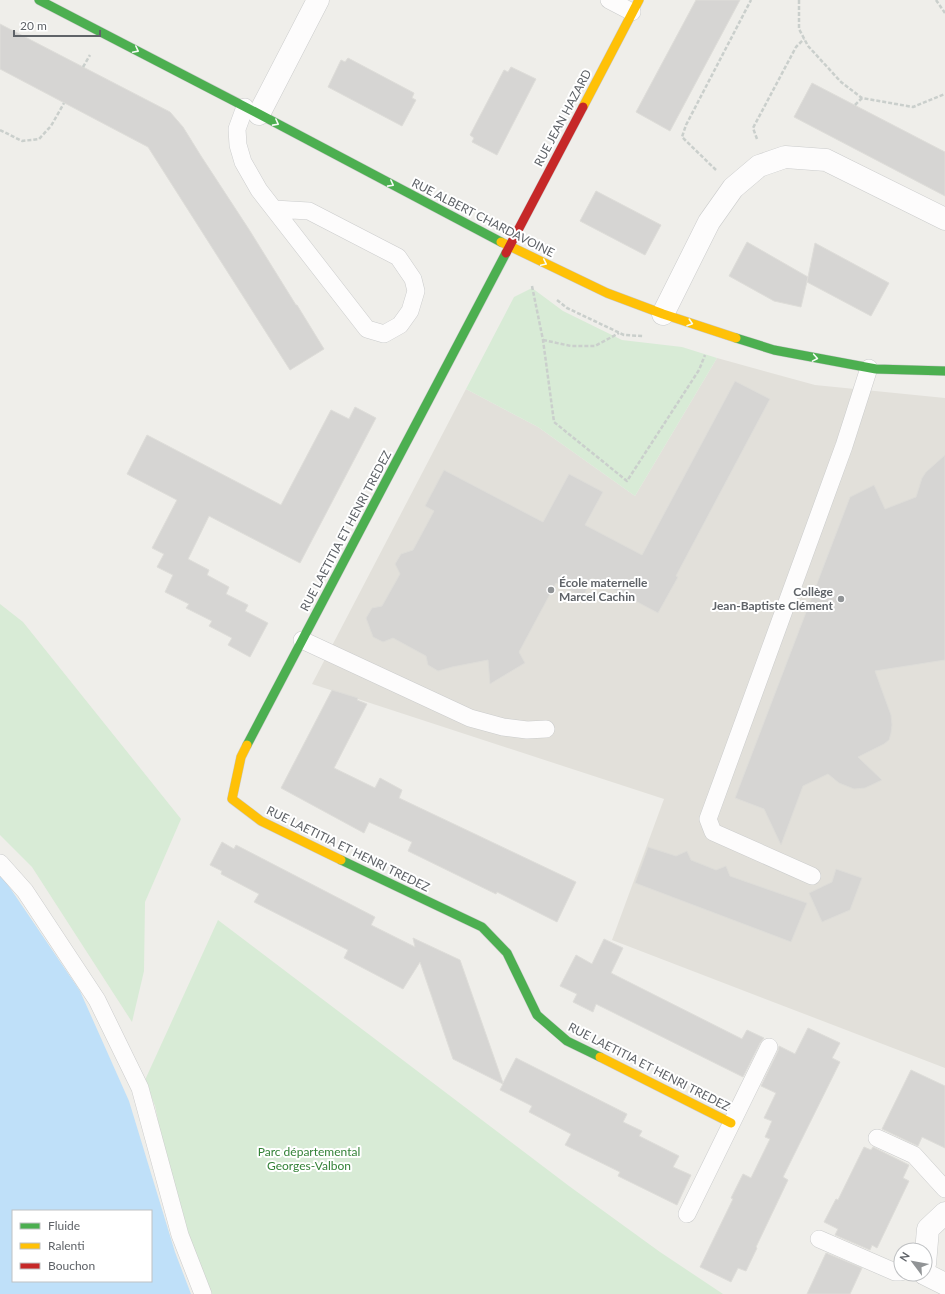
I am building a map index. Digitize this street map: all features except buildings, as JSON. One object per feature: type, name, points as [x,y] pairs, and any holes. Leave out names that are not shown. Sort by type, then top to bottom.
[{"type":"street","name":"RUE ALBERT CHARDAVOINE","points":[[39,0],[252,110],[508,246],[607,293],[663,314],[774,350],[876,369],[945,371]]},
{"type":"street","points":[[252,110],[318,0]]},
{"type":"street","name":"RUE JEAN HAZARD","points":[[508,246],[636,6]]},
{"type":"street","points":[[663,314],[709,222],[733,188],[759,166],[785,158],[826,160],[945,219]]},
{"type":"street","name":"RUE LAETITIA ET HENRI TREDEZ","points":[[508,246],[241,757],[232,799],[261,821],[482,927],[507,953],[536,1015],[567,1041],[731,1123]]},
{"type":"street","points":[[927,1242],[928,1229],[945,1212]]},
{"type":"street","points":[[933,1278],[945,1284]]},
{"type":"lane","points":[[609,0],[636,6]]},
{"type":"lane","points":[[252,110],[237,129],[238,145],[243,162],[259,190],[367,329],[384,334],[400,325],[410,311],[416,291],[413,279],[398,257],[309,211],[274,209]]},
{"type":"lane","points":[[812,876],[713,832],[708,819],[844,446],[869,368]]},
{"type":"lane","points":[[302,640],[470,718],[503,727],[528,730],[546,729]]},
{"type":"lane","points":[[0,863],[25,891],[97,1000],[140,1088],[180,1235],[203,1294]]},
{"type":"lane","points":[[687,1214],[768,1047]]},
{"type":"lane","points":[[877,1138],[914,1155],[945,1189]]},
{"type":"lane","points":[[819,1239],[893,1271]]},
{"type":"path","points":[[733,188],[682,137],[686,125],[751,0]]},
{"type":"path","points":[[799,0],[798,29],[808,46],[841,82],[862,98],[913,107],[945,94]]},
{"type":"path","points":[[936,0],[945,13]]},
{"type":"path","points":[[766,164],[753,128],[796,47],[804,39]]},
{"type":"path","points":[[855,105],[862,98]]},
{"type":"path","points":[[0,130],[22,141],[39,138],[51,126],[64,102]]},
{"type":"path","points":[[531,282],[544,340],[554,422],[627,480],[699,370],[707,350],[709,329]]},
{"type":"path","points":[[544,340],[571,346],[595,346],[619,333]]},
{"type":"shaded area","points":[[717,358],[815,385],[945,398],[945,1068],[612,940],[664,799],[312,684],[466,389],[538,427],[635,496]]},
{"type":"green space","points":[[532,288],[563,311],[622,340],[682,347],[717,358],[635,496],[538,427],[466,389],[514,297]]},
{"type":"green space","points":[[0,604],[23,622],[181,819],[145,902],[144,971],[132,1022],[32,867],[0,835]]},
{"type":"green space","name":"Parc départemental Georges-Valbon","points":[[218,920],[569,1186],[660,1252],[723,1294],[206,1294],[155,1141],[158,1120],[155,1106],[145,1080]]},
{"type":"water","points":[[0,875],[80,991],[129,1101],[175,1252],[191,1294],[0,1294]]},
{"type":"traffic: fast","points":[[39,0],[501,242]]},
{"type":"traffic: fast","points":[[247,745],[506,253]]},
{"type":"traffic: fast","points":[[736,338],[774,350],[876,369],[945,371]]},
{"type":"traffic: fast","points":[[341,860],[482,927],[507,953],[537,1015],[567,1041],[600,1057]]},
{"type":"traffic: slow","points":[[583,107],[639,0]]},
{"type":"traffic: slow","points":[[501,242],[607,293],[663,314],[736,338]]},
{"type":"traffic: slow","points":[[247,745],[241,757],[232,799],[261,821],[341,860]]},
{"type":"traffic: slow","points":[[600,1057],[731,1123]]},
{"type":"traffic: jam","points":[[506,253],[583,107]]},
{"type":"place","name":"École maternelle Marcel Cachin","points":[[551,590]]},
{"type":"place","name":"Collège Jean-Baptiste Clément","points":[[841,599]]}]
